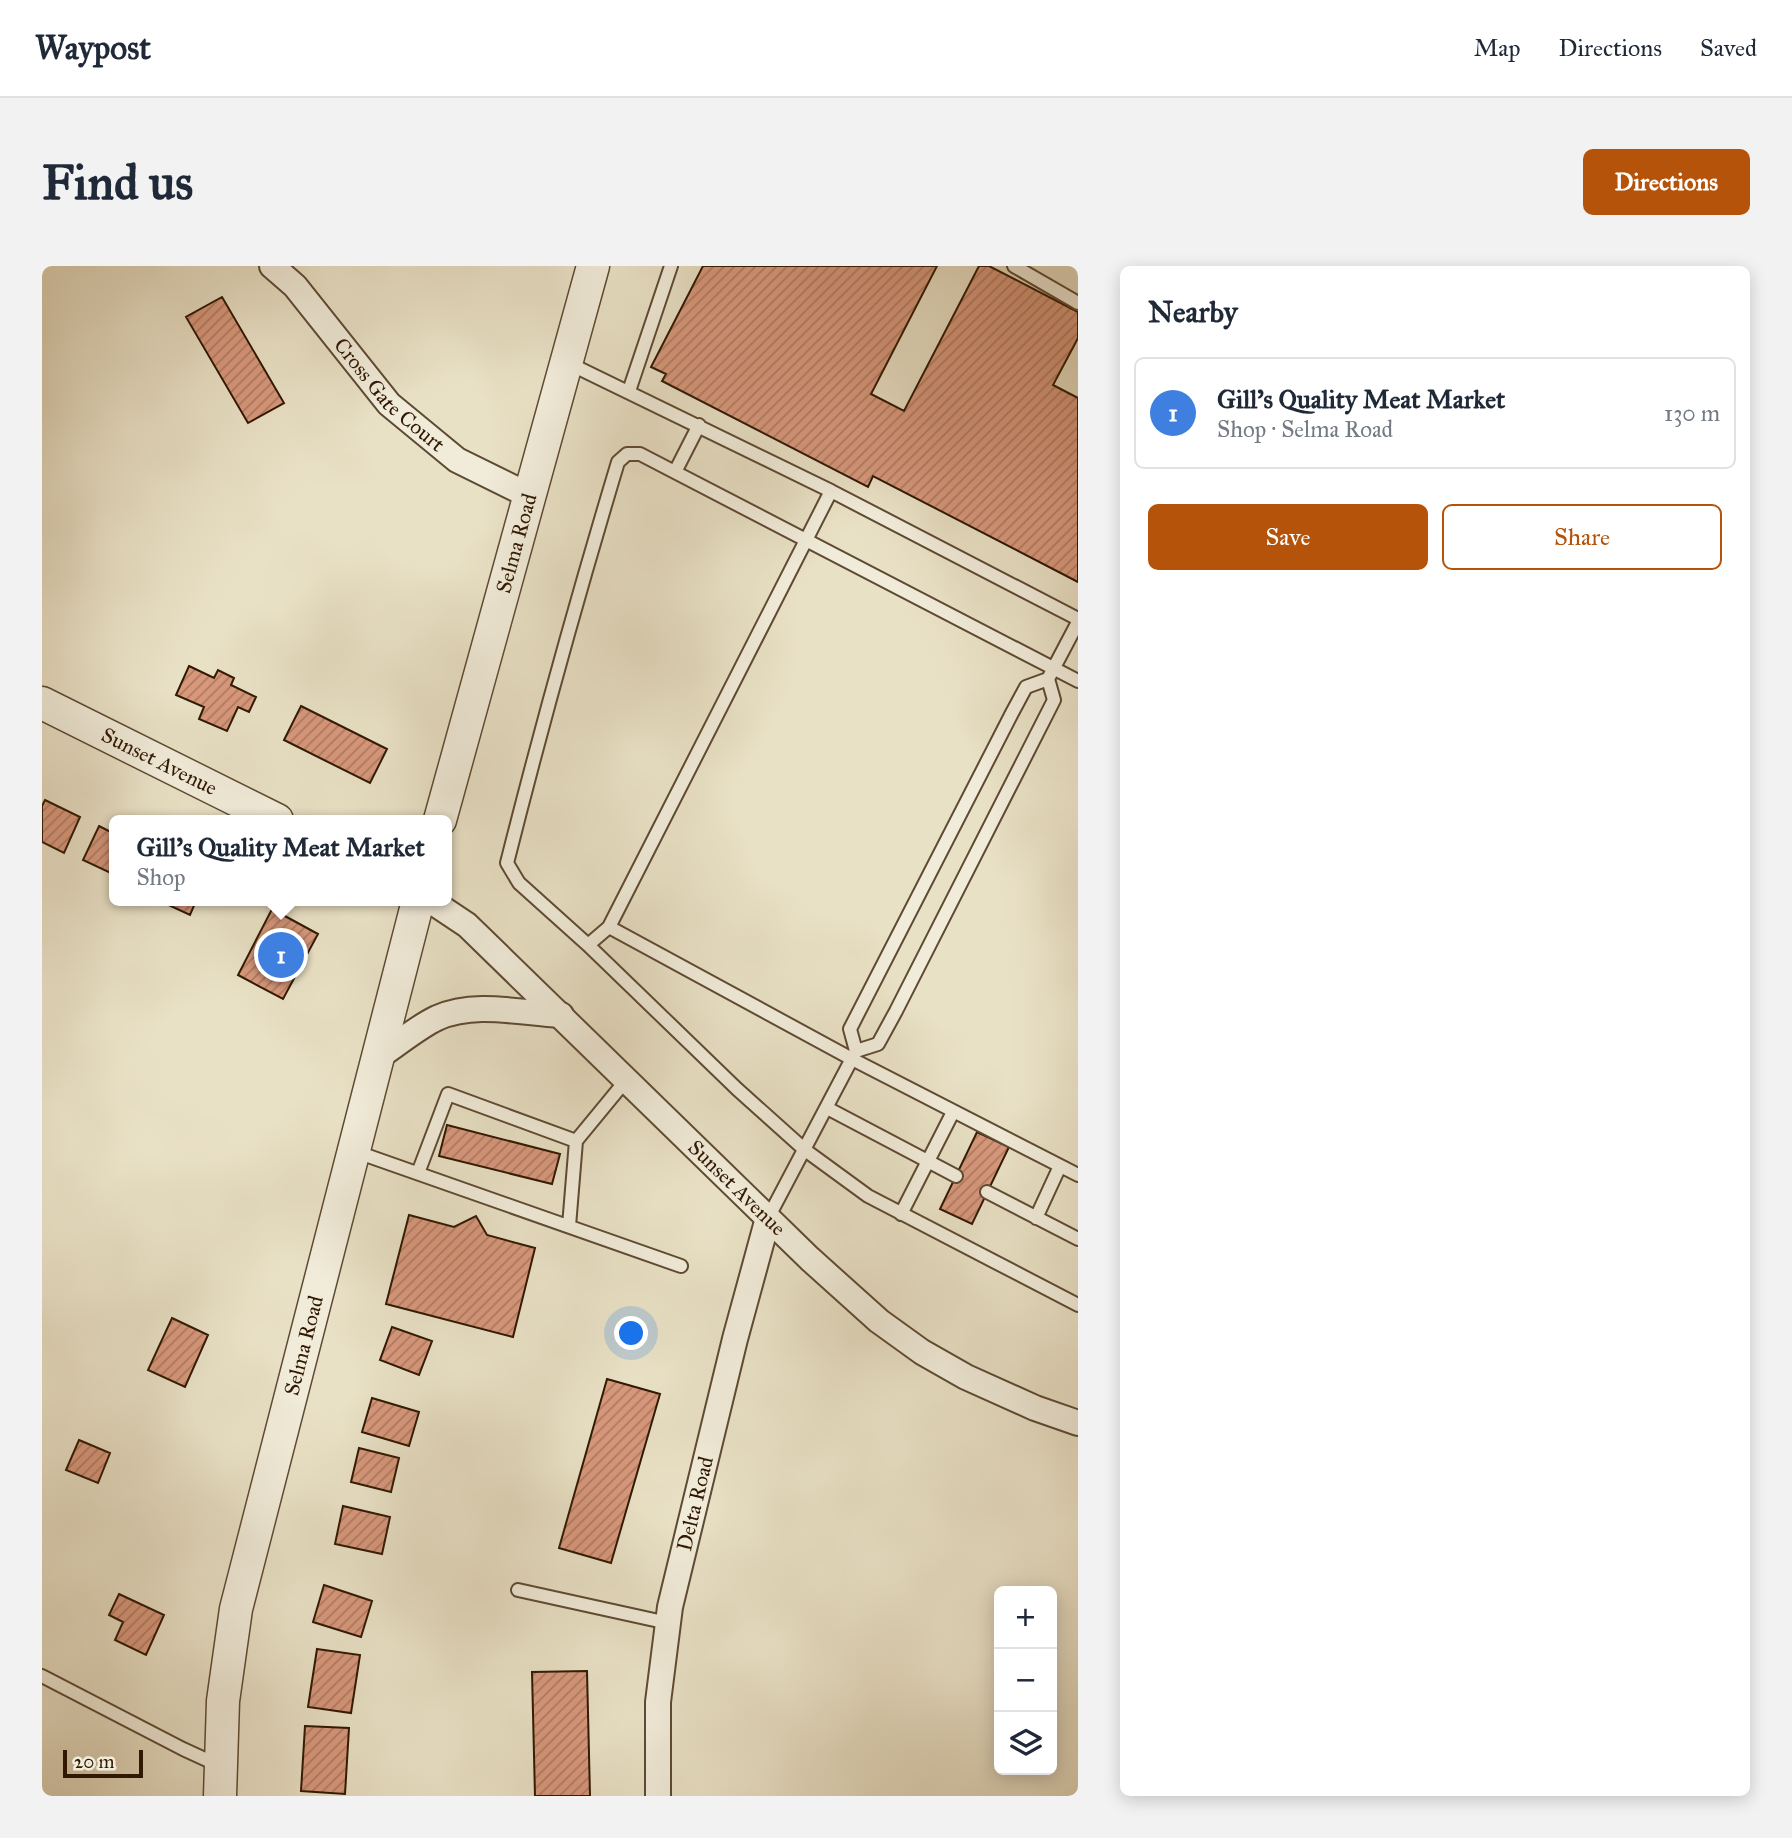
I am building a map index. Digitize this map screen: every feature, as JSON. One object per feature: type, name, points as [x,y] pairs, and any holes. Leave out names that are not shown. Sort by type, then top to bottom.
[{"type":"street","name":"Cross Gate Court","points":[[272,266],[295,286],[389,404],[457,460],[530,496]]},
{"type":"street","name":"Selma Road","points":[[441,815],[593,266]]},
{"type":"street","name":"Sunset Avenue","points":[[42,703],[267,815]]},
{"type":"street","name":"Selma Road","points":[[220,1781],[223,1702],[236,1609],[417,906]]},
{"type":"street","name":"Sunset Avenue","points":[[438,906],[467,925],[768,1218],[879,1321],[922,1352],[966,1377],[1035,1408],[1078,1423]]},
{"type":"street","points":[[378,1057],[436,1018],[466,1010],[489,1008],[561,1014]]},
{"type":"street","name":"Delta Road","points":[[658,1796],[658,1702],[668,1623],[691,1513],[768,1218]]},
{"type":"lane","points":[[629,391],[671,266]]},
{"type":"lane","points":[[1014,266],[1078,303]]},
{"type":"lane","points":[[566,362],[831,491],[1078,620],[1051,673],[1054,700],[896,1011],[878,1044],[854,1055]]},
{"type":"lane","points":[[675,472],[699,425]]},
{"type":"lane","points":[[1078,681],[1051,673],[806,540],[640,454],[626,454],[618,462],[544,716],[507,863],[519,883],[805,1150],[868,1196],[1078,1306]]},
{"type":"lane","points":[[588,945],[609,926],[831,491]]},
{"type":"lane","points":[[768,1218],[854,1055],[850,1029],[999,737],[1026,687],[1051,673]]},
{"type":"lane","points":[[609,926],[854,1055],[953,1112],[1078,1175]]},
{"type":"lane","points":[[569,1226],[576,1141],[627,1079]]},
{"type":"lane","points":[[418,1174],[448,1094],[576,1141]]},
{"type":"lane","points":[[827,1108],[956,1177]]},
{"type":"lane","points":[[901,1214],[953,1112]]},
{"type":"lane","points":[[354,1150],[681,1266]]},
{"type":"lane","points":[[1037,1217],[1059,1166]]},
{"type":"lane","points":[[988,1192],[1078,1239]]},
{"type":"lane","points":[[518,1590],[668,1623]]},
{"type":"lane","points":[[42,1676],[183,1749],[220,1781]]},
{"type":"building","points":[[703,266],[937,266],[871,394],[904,411],[979,266],[989,266],[1078,312],[1078,338],[1053,385],[1078,398],[1078,582],[873,476],[868,487],[662,381],[666,374],[651,367]]},
{"type":"building","points":[[222,297],[284,403],[248,423],[186,317]]},
{"type":"building","points":[[189,666],[214,678],[218,670],[234,678],[231,685],[256,697],[249,712],[238,707],[227,731],[199,719],[204,707],[176,695]]},
{"type":"building","points":[[301,706],[387,749],[370,783],[284,740]]},
{"type":"building","points":[[45,800],[80,817],[64,853],[42,842],[42,806]]},
{"type":"building","points":[[99,826],[109,831],[109,872],[83,860]]},
{"type":"building","points":[[171,906],[194,906],[190,915]]},
{"type":"building","points":[[272,909],[318,934],[283,999],[238,975]]},
{"type":"building","points":[[447,1125],[560,1154],[552,1184],[439,1156]]},
{"type":"building","points":[[977,1132],[1009,1147],[972,1224],[940,1209]]},
{"type":"building","points":[[409,1215],[454,1227],[476,1216],[487,1235],[535,1248],[513,1337],[386,1304]]},
{"type":"building","points":[[172,1318],[208,1335],[185,1387],[148,1370]]},
{"type":"building","points":[[392,1327],[432,1341],[419,1375],[380,1360]]},
{"type":"building","points":[[607,1379],[660,1394],[611,1563],[559,1548]]},
{"type":"building","points":[[372,1398],[419,1412],[409,1446],[362,1432]]},
{"type":"building","points":[[79,1440],[110,1453],[98,1483],[66,1470]]},
{"type":"building","points":[[359,1448],[399,1458],[391,1492],[351,1482]]},
{"type":"building","points":[[343,1506],[390,1517],[382,1554],[335,1544]]},
{"type":"building","points":[[324,1585],[372,1601],[361,1637],[313,1622]]},
{"type":"building","points":[[119,1594],[164,1615],[146,1655],[115,1640],[123,1622],[109,1615]]},
{"type":"building","points":[[317,1649],[360,1655],[351,1713],[308,1707]]},
{"type":"building","points":[[587,1671],[590,1796],[535,1796],[532,1672]]},
{"type":"building","points":[[305,1726],[349,1728],[345,1794],[301,1791]]},
{"type":"place","name":"Gill's Quality Meat Market","points":[[281,955]]}]
